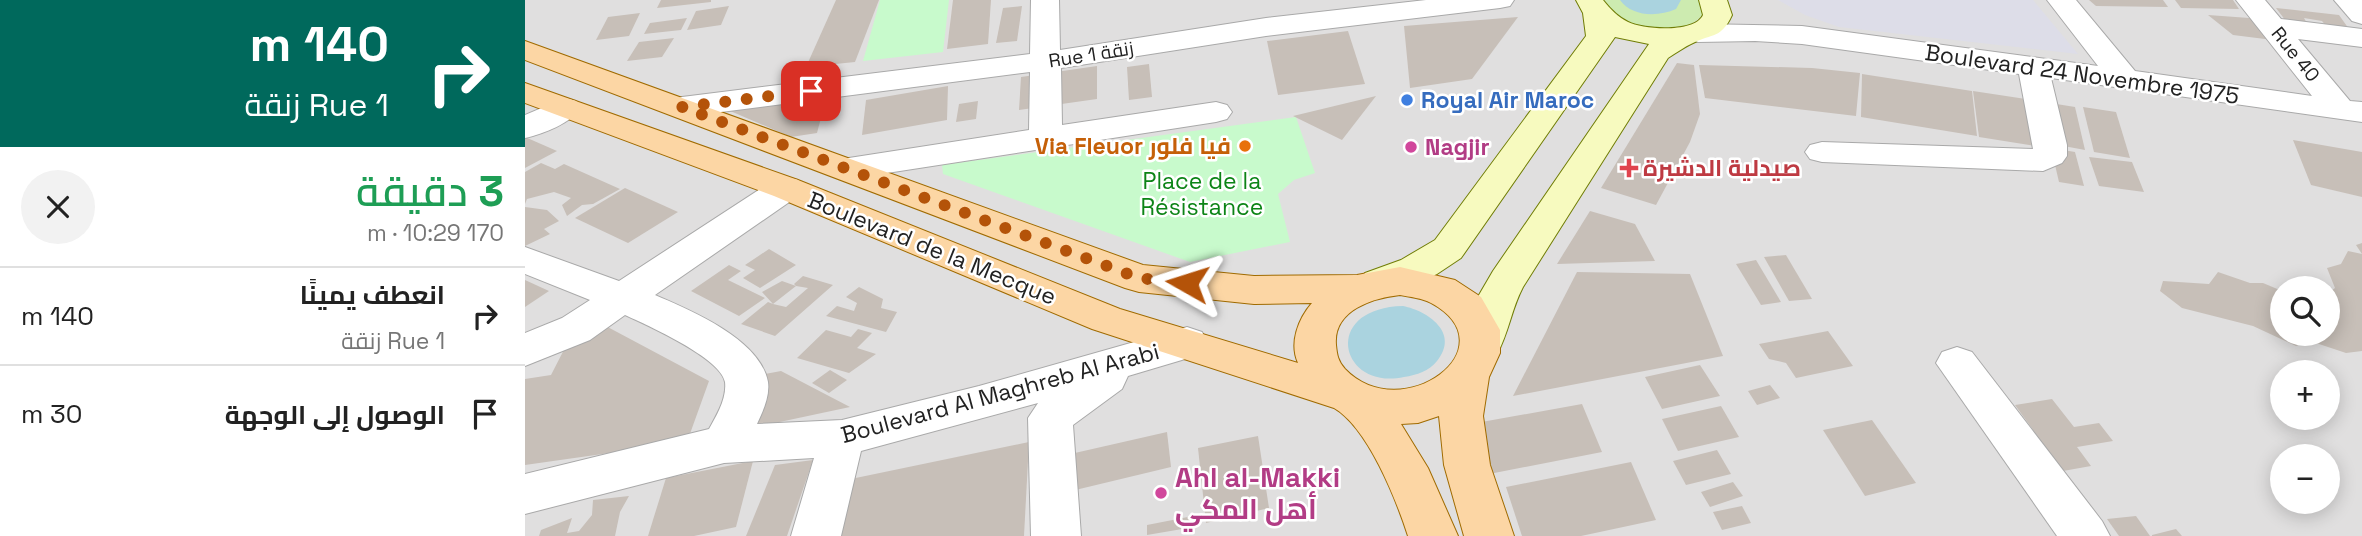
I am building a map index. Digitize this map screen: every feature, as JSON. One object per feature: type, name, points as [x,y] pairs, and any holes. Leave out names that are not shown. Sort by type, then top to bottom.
[{"type":"main road","name":"Boulevard de la Mecque","points":[[525,50],[1139,278],[1254,290],[1369,286]]},
{"type":"main road","name":"Boulevard de la Mecque","points":[[525,92],[786,188],[1105,319],[1187,343],[1351,398]]},
{"type":"main road","points":[[1433,536],[1417,490],[1400,457],[1351,398],[1324,378],[1314,359],[1313,338],[1322,318],[1337,302],[1369,286],[1421,283],[1441,289],[1458,299],[1471,312],[1479,327],[1475,360],[1461,416],[1467,465],[1489,536]]},
{"type":"main road","points":[[1351,398],[1382,407],[1408,407],[1432,401],[1452,391],[1475,360]]},
{"type":"street","points":[[1045,0],[1046,138]]},
{"type":"street","name":"Rue 1 زنقة","points":[[682,107],[1045,61],[1263,13],[1500,0]]},
{"type":"street","points":[[1475,360],[1492,307],[1657,52],[1710,26],[1717,17],[1714,0]]},
{"type":"street","name":"Boulevard 24 Novembre 1975","points":[[1714,0],[1766,23],[1802,35]]},
{"type":"street","points":[[2061,0],[2126,81]]},
{"type":"street","name":"Rue 40","points":[[2250,0],[2351,111]]},
{"type":"street","points":[[2348,0],[2362,15]]},
{"type":"street","points":[[1593,7],[1622,31],[1651,37],[1690,35]]},
{"type":"street","points":[[1369,286],[1407,274],[1448,248],[1601,36],[1593,7]]},
{"type":"street","points":[[2275,27],[2362,38]]},
{"type":"street","name":"Boulevard 24 Novembre 1975","points":[[1690,35],[1755,32],[1802,35],[2351,111]]},
{"type":"street","points":[[1822,152],[2043,160],[2050,156],[2050,145],[2032,68]]},
{"type":"street","points":[[525,128],[565,108]]},
{"type":"street","points":[[848,168],[1216,112]]},
{"type":"street","points":[[526,351],[576,329],[786,188]]},
{"type":"street","points":[[525,260],[622,297],[723,348],[738,362],[746,380],[741,408],[724,444]]},
{"type":"street","name":"Boulevard Al Maghreb Al Arabi","points":[[525,494],[724,444],[842,438],[1187,343]]},
{"type":"street","points":[[1056,536],[1050,418],[1131,360]]},
{"type":"street","points":[[1957,363],[2084,536]]},
{"type":"street","points":[[816,536],[842,438]]},
{"type":"shaded area","points":[[525,0],[2362,0],[2362,536],[525,536]]},
{"type":"shaded area","points":[[1778,0],[2033,0],[2078,54],[1839,27],[1805,15]]},
{"type":"green space","points":[[880,0],[949,0],[943,52],[863,61]]},
{"type":"green space","points":[[1604,0],[1700,0],[1703,14],[1687,26],[1654,30],[1624,20],[1615,14]]},
{"type":"green space","name":"Place de la Résistance","points":[[1296,117],[1315,173],[1294,180],[1278,194],[1290,242],[1190,262],[943,174],[942,165]]},
{"type":"water","points":[[1620,0],[1681,0],[1676,9],[1646,14],[1631,10]]},
{"type":"water","points":[[1403,306],[1422,313],[1438,325],[1445,341],[1443,351],[1430,367],[1414,375],[1382,378],[1365,372],[1354,361],[1348,348],[1350,333],[1359,320],[1377,310]]},
{"type":"building","points":[[661,0],[711,0],[711,2],[657,8]]},
{"type":"building","points":[[836,0],[879,0],[855,62],[806,67]]},
{"type":"building","points":[[953,0],[991,0],[988,44],[947,49]]},
{"type":"building","points":[[2089,0],[2163,0],[2168,7],[2096,6]]},
{"type":"building","points":[[2175,0],[2233,0],[2239,9],[2181,8]]},
{"type":"building","points":[[729,6],[721,25],[687,30],[696,11]]},
{"type":"building","points":[[1022,6],[1017,41],[996,43],[1003,8]]},
{"type":"building","points":[[2276,8],[2339,15],[2349,29],[2327,27],[2322,21],[2304,18],[2308,25],[2289,25]]},
{"type":"building","points":[[640,13],[629,36],[596,40],[608,17]]},
{"type":"building","points":[[2208,15],[2263,19],[2281,41],[2233,35]]},
{"type":"building","points":[[1518,17],[1472,79],[1410,88],[1404,26]]},
{"type":"building","points":[[687,18],[681,30],[644,34],[650,23]]},
{"type":"building","points":[[1348,31],[1365,84],[1278,95],[1267,41]]},
{"type":"building","points":[[674,38],[662,57],[627,61],[639,42]]},
{"type":"building","points":[[1677,63],[1694,65],[1700,114],[1690,142],[1656,205],[1601,188]]},
{"type":"building","points":[[1149,64],[1152,97],[1129,100],[1127,67]]},
{"type":"building","points":[[1699,65],[1812,68],[1860,73],[1856,116],[1705,98]]},
{"type":"building","points":[[1097,66],[1097,99],[1019,110],[1021,77]]},
{"type":"building","points":[[1862,74],[1972,91],[1977,136],[1861,117]]},
{"type":"building","points":[[948,86],[947,120],[862,135],[866,100]]},
{"type":"building","points":[[1973,91],[2039,101],[2048,148],[1979,137]]},
{"type":"building","points":[[827,95],[817,133],[791,137],[728,110]]},
{"type":"building","points":[[1376,96],[1342,140],[1293,116]]},
{"type":"building","points":[[978,101],[976,119],[956,122],[959,104]]},
{"type":"building","points":[[2044,102],[2075,107],[2085,150],[2053,144]]},
{"type":"building","points":[[2083,107],[2116,112],[2130,158],[2094,152]]},
{"type":"building","points":[[525,137],[557,151],[525,168]]},
{"type":"building","points":[[2293,140],[2362,152],[2362,197],[2311,185]]},
{"type":"building","points":[[2051,148],[2075,152],[2084,186],[2059,182]]},
{"type":"building","points":[[2089,157],[2132,162],[2144,192],[2099,186]]},
{"type":"building","points":[[541,163],[555,169],[564,164],[620,189],[593,204],[582,205],[567,216],[562,205],[571,198],[554,192],[527,199],[525,204],[525,172]]},
{"type":"building","points":[[625,188],[678,212],[628,243],[575,218]]},
{"type":"building","points":[[525,207],[547,210],[559,221],[544,229],[550,234],[525,246]]},
{"type":"building","points":[[1590,211],[1635,224],[1655,261],[1557,264]]},
{"type":"building","points":[[2362,243],[2362,254],[2356,245]]},
{"type":"building","points":[[769,249],[796,265],[760,288],[743,278],[755,270],[745,265]]},
{"type":"building","points":[[2348,251],[2362,254],[2362,351],[2346,353],[2325,346],[2340,346],[2340,276],[2330,276],[2327,268],[2341,264]]},
{"type":"building","points":[[1786,255],[1812,299],[1789,301],[1764,257]]},
{"type":"building","points":[[1756,260],[1781,302],[1761,305],[1736,264]]},
{"type":"building","points":[[729,265],[741,271],[728,280],[765,298],[739,316],[691,291]]},
{"type":"building","points":[[1577,272],[1690,274],[1723,356],[1513,396]]},
{"type":"building","points":[[2218,272],[2250,283],[2270,286],[2270,334],[2253,326],[2182,308],[2160,291],[2163,281],[2209,284]]},
{"type":"building","points":[[803,276],[833,285],[775,336],[741,324],[768,302],[786,307],[808,288],[794,284]]},
{"type":"building","points":[[525,280],[549,291],[525,307]]},
{"type":"building","points":[[782,281],[796,286],[773,304],[762,292]]},
{"type":"building","points":[[859,287],[883,299],[881,308],[897,312],[886,332],[826,316],[837,306],[854,311],[857,303],[846,297]]},
{"type":"building","points":[[602,324],[709,381],[687,442],[525,465],[525,379],[551,375],[569,340]]},
{"type":"building","points":[[858,329],[872,333],[857,348],[876,354],[849,373],[797,358],[826,330],[851,337]]},
{"type":"building","points":[[1828,331],[1853,366],[1796,378],[1786,363],[1769,359],[1759,344]]},
{"type":"building","points":[[1700,365],[1720,396],[1662,409],[1645,377]]},
{"type":"building","points":[[830,370],[847,380],[829,393],[812,383]]},
{"type":"building","points":[[781,371],[850,407],[752,428],[765,374]]},
{"type":"building","points":[[1770,385],[1780,398],[1757,405],[1748,391]]},
{"type":"building","points":[[2052,399],[2074,427],[2099,423],[2113,441],[2077,447],[2091,466],[2063,471],[2015,405]]},
{"type":"building","points":[[1582,404],[1602,452],[1484,475],[1476,423]]},
{"type":"building","points":[[1721,406],[1739,437],[1678,451],[1662,419]]},
{"type":"building","points":[[1872,420],[1916,483],[1865,496],[1823,430]]},
{"type":"building","points":[[1167,432],[1171,467],[1067,492],[1066,455]]},
{"type":"building","points":[[1258,436],[1269,508],[1206,523],[1198,448]]},
{"type":"building","points":[[1029,442],[1024,536],[839,536],[846,480]]},
{"type":"building","points":[[1717,450],[1731,474],[1686,485],[1673,461]]},
{"type":"building","points":[[813,460],[787,536],[746,536],[775,465]]},
{"type":"building","points":[[753,461],[736,527],[694,536],[648,536],[666,478]]},
{"type":"building","points":[[1631,462],[1656,520],[1581,536],[1522,536],[1506,487]]},
{"type":"building","points":[[1733,482],[1743,496],[1710,507],[1701,492]]},
{"type":"building","points":[[629,496],[620,512],[615,536],[539,536],[541,530],[572,518],[567,533],[579,531],[592,515],[593,500]]},
{"type":"building","points":[[1742,506],[1751,523],[1722,530],[1713,512]]},
{"type":"building","points":[[1193,516],[1194,527],[1147,535],[1147,525]]},
{"type":"building","points":[[2136,516],[2150,536],[2119,536],[2107,519]]},
{"type":"building","points":[[2176,529],[2182,536],[2152,536],[2152,535]]},
{"type":"place","name":"Royal Air Maroc","points":[[1407,100]]},
{"type":"place","name":"Via Fleuor فيا فلور","points":[[1245,146]]},
{"type":"place","name":"Nagjir","points":[[1411,147]]},
{"type":"place","name":"صيدلية الدشيرة","points":[[1629,168]]},
{"type":"place","name":"Ahl al-Makki أهل المكي","points":[[1161,493]]},
{"type":"route","points":[[811,91],[682,107],[1139,278],[1187,283]]}]
